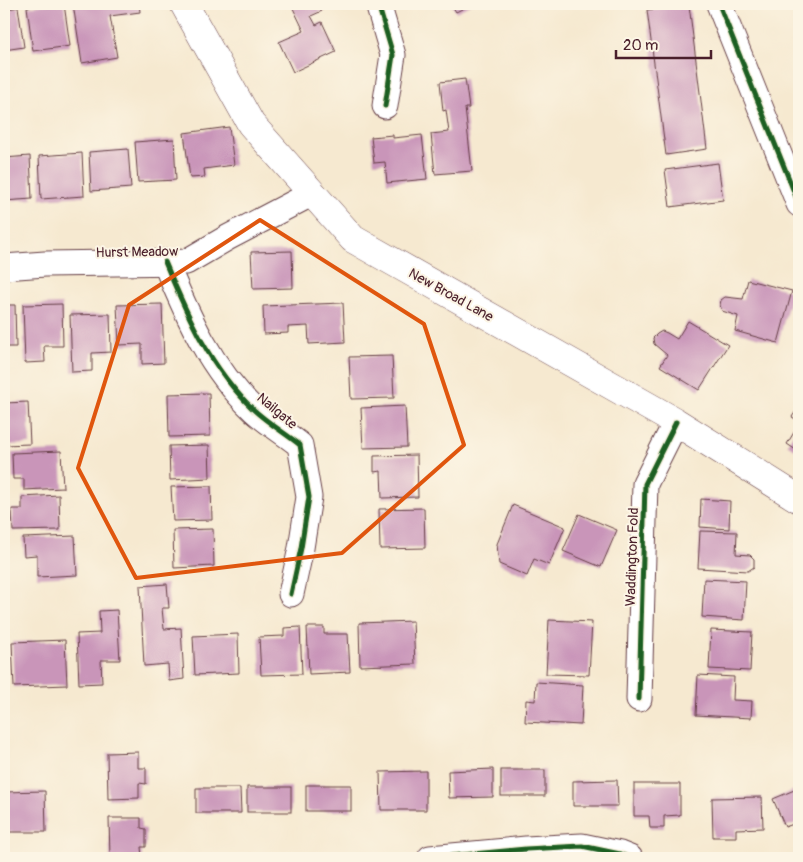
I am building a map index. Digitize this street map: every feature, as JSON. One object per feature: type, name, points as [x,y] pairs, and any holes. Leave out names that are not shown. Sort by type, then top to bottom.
[{"type":"main road","name":"New Broad Lane","points":[[184,4],[251,124],[353,239],[676,422],[799,499]]},
{"type":"street","points":[[378,4],[393,56],[385,106]]},
{"type":"street","points":[[719,4],[799,204]]},
{"type":"street","name":"Hurst Meadow","points":[[4,267],[45,264],[186,262],[312,193]]},
{"type":"street","name":"Nailgate","points":[[165,262],[190,321],[217,366],[254,410],[300,445],[309,497],[291,594]]},
{"type":"street","name":"Waddington Fold","points":[[638,699],[645,484],[676,422]]},
{"type":"street","points":[[430,858],[582,846],[630,858]]},
{"type":"highlighted area","points":[[260,220],[424,324],[464,445],[342,553],[136,578],[78,468],[129,305]]},
{"type":"building","points":[[64,4],[70,46],[33,51],[27,7]]},
{"type":"building","points":[[73,4],[139,4],[140,12],[110,16],[117,57],[82,63]]},
{"type":"building","points":[[291,4],[318,4],[322,11],[311,16],[316,25],[322,22],[336,52],[293,72],[279,42],[304,31]]},
{"type":"building","points":[[451,4],[472,4],[456,12]]},
{"type":"building","points":[[689,5],[707,149],[666,155],[647,10]]},
{"type":"building","points":[[18,7],[24,47],[4,50],[4,10]]},
{"type":"building","points":[[465,79],[469,108],[465,108],[472,171],[435,174],[431,134],[449,132],[446,110],[443,111],[440,82]]},
{"type":"building","points":[[229,127],[234,165],[204,169],[205,177],[190,178],[184,133]]},
{"type":"building","points":[[393,135],[393,138],[422,135],[427,179],[387,183],[385,162],[374,163],[371,137]]},
{"type":"building","points":[[174,139],[176,180],[138,182],[135,142]]},
{"type":"building","points":[[128,149],[131,188],[91,191],[89,152]]},
{"type":"building","points":[[82,153],[84,196],[41,199],[39,156]]},
{"type":"building","points":[[30,156],[32,199],[4,201],[4,158]]},
{"type":"building","points":[[718,163],[723,200],[670,207],[665,170]]},
{"type":"building","points":[[292,251],[293,288],[253,289],[251,252]]},
{"type":"building","points":[[748,280],[792,291],[778,343],[735,331],[738,316],[722,311],[721,300],[725,297],[743,299]]},
{"type":"building","points":[[343,303],[345,342],[309,344],[308,326],[288,327],[288,333],[264,334],[263,306]]},
{"type":"building","points":[[62,304],[63,346],[44,346],[45,362],[25,363],[23,305]]},
{"type":"building","points":[[162,304],[164,363],[142,364],[142,344],[119,345],[117,305]]},
{"type":"building","points":[[4,305],[15,305],[16,347],[4,347]]},
{"type":"building","points":[[110,314],[111,352],[92,353],[92,371],[72,372],[70,315]]},
{"type":"building","points":[[688,321],[728,345],[699,390],[660,366],[667,355],[654,344],[653,338],[662,331],[677,339]]},
{"type":"building","points":[[392,356],[394,398],[351,399],[349,357]]},
{"type":"building","points":[[209,393],[210,436],[169,437],[168,394]]},
{"type":"building","points":[[28,402],[30,444],[4,445],[4,403]]},
{"type":"building","points":[[405,406],[407,447],[363,448],[361,408]]},
{"type":"building","points":[[799,408],[799,421],[792,417]]},
{"type":"building","points":[[799,424],[799,452],[787,444]]},
{"type":"building","points":[[209,445],[210,478],[170,480],[169,446]]},
{"type":"building","points":[[61,451],[63,488],[24,490],[24,479],[13,479],[12,453]]},
{"type":"building","points":[[417,455],[418,497],[382,498],[381,471],[374,472],[374,456]]},
{"type":"building","points":[[211,486],[212,520],[173,521],[171,487]]},
{"type":"building","points":[[59,495],[60,530],[13,531],[12,509],[22,509],[22,497]]},
{"type":"building","points":[[701,499],[730,501],[729,529],[700,527]]},
{"type":"building","points":[[513,505],[565,527],[549,565],[534,559],[527,576],[499,564],[497,544]]},
{"type":"building","points":[[424,508],[425,548],[380,549],[379,509]]},
{"type":"building","points":[[579,514],[617,530],[601,567],[563,551]]},
{"type":"building","points":[[213,529],[214,566],[174,568],[173,530]]},
{"type":"building","points":[[700,531],[737,532],[736,554],[750,555],[754,559],[754,567],[748,571],[698,568]]},
{"type":"building","points":[[75,536],[77,575],[37,577],[37,555],[24,556],[23,538]]},
{"type":"building","points":[[704,579],[746,581],[744,620],[702,617]]},
{"type":"building","points":[[167,584],[169,608],[162,608],[164,629],[181,628],[184,679],[169,681],[168,664],[144,666],[140,586]]},
{"type":"building","points":[[117,610],[120,660],[101,660],[102,683],[79,684],[77,634],[100,633],[99,611]]},
{"type":"building","points":[[549,620],[592,622],[589,675],[546,674]]},
{"type":"building","points":[[413,621],[415,664],[360,666],[359,623]]},
{"type":"building","points":[[300,627],[302,674],[261,675],[259,637],[284,636],[284,628]]},
{"type":"building","points":[[307,627],[324,627],[324,634],[348,634],[350,672],[309,674]]},
{"type":"building","points":[[711,630],[752,632],[750,671],[709,669]]},
{"type":"building","points":[[238,634],[239,673],[195,675],[193,636]]},
{"type":"building","points":[[65,640],[67,685],[14,687],[12,642]]},
{"type":"building","points":[[698,675],[734,677],[733,700],[752,701],[751,718],[696,715]]},
{"type":"building","points":[[536,682],[583,685],[581,725],[525,722],[526,700],[535,701]]},
{"type":"building","points":[[138,752],[138,768],[146,768],[146,784],[139,783],[139,798],[108,799],[107,753]]},
{"type":"building","points":[[493,769],[493,797],[449,798],[448,771]]},
{"type":"building","points":[[501,770],[545,770],[545,796],[501,796]]},
{"type":"building","points":[[426,771],[426,810],[381,810],[380,772]]},
{"type":"building","points":[[617,780],[618,806],[573,806],[573,781]]},
{"type":"building","points":[[634,784],[680,784],[680,815],[664,816],[664,828],[650,828],[649,816],[634,816]]},
{"type":"building","points":[[306,785],[351,785],[351,811],[306,811]]},
{"type":"building","points":[[247,787],[291,787],[291,812],[247,812]]},
{"type":"building","points":[[196,788],[240,788],[241,813],[196,813]]},
{"type":"building","points":[[799,788],[799,822],[785,827],[773,799]]},
{"type":"building","points":[[45,791],[46,832],[4,832],[4,792]]},
{"type":"building","points":[[762,797],[763,828],[736,829],[736,837],[713,837],[712,798]]},
{"type":"building","points":[[109,818],[141,818],[141,828],[146,829],[146,847],[141,847],[142,857],[110,858]]},
{"type":"cycle path","points":[[378,4],[393,55],[385,106]]},
{"type":"cycle path","points":[[719,4],[799,204]]},
{"type":"cycle path","points":[[165,262],[192,322],[225,377],[254,410],[300,445],[309,497],[291,594]]},
{"type":"cycle path","points":[[639,699],[645,484],[676,422]]},
{"type":"cycle path","points":[[430,858],[582,846],[630,858]]}]
